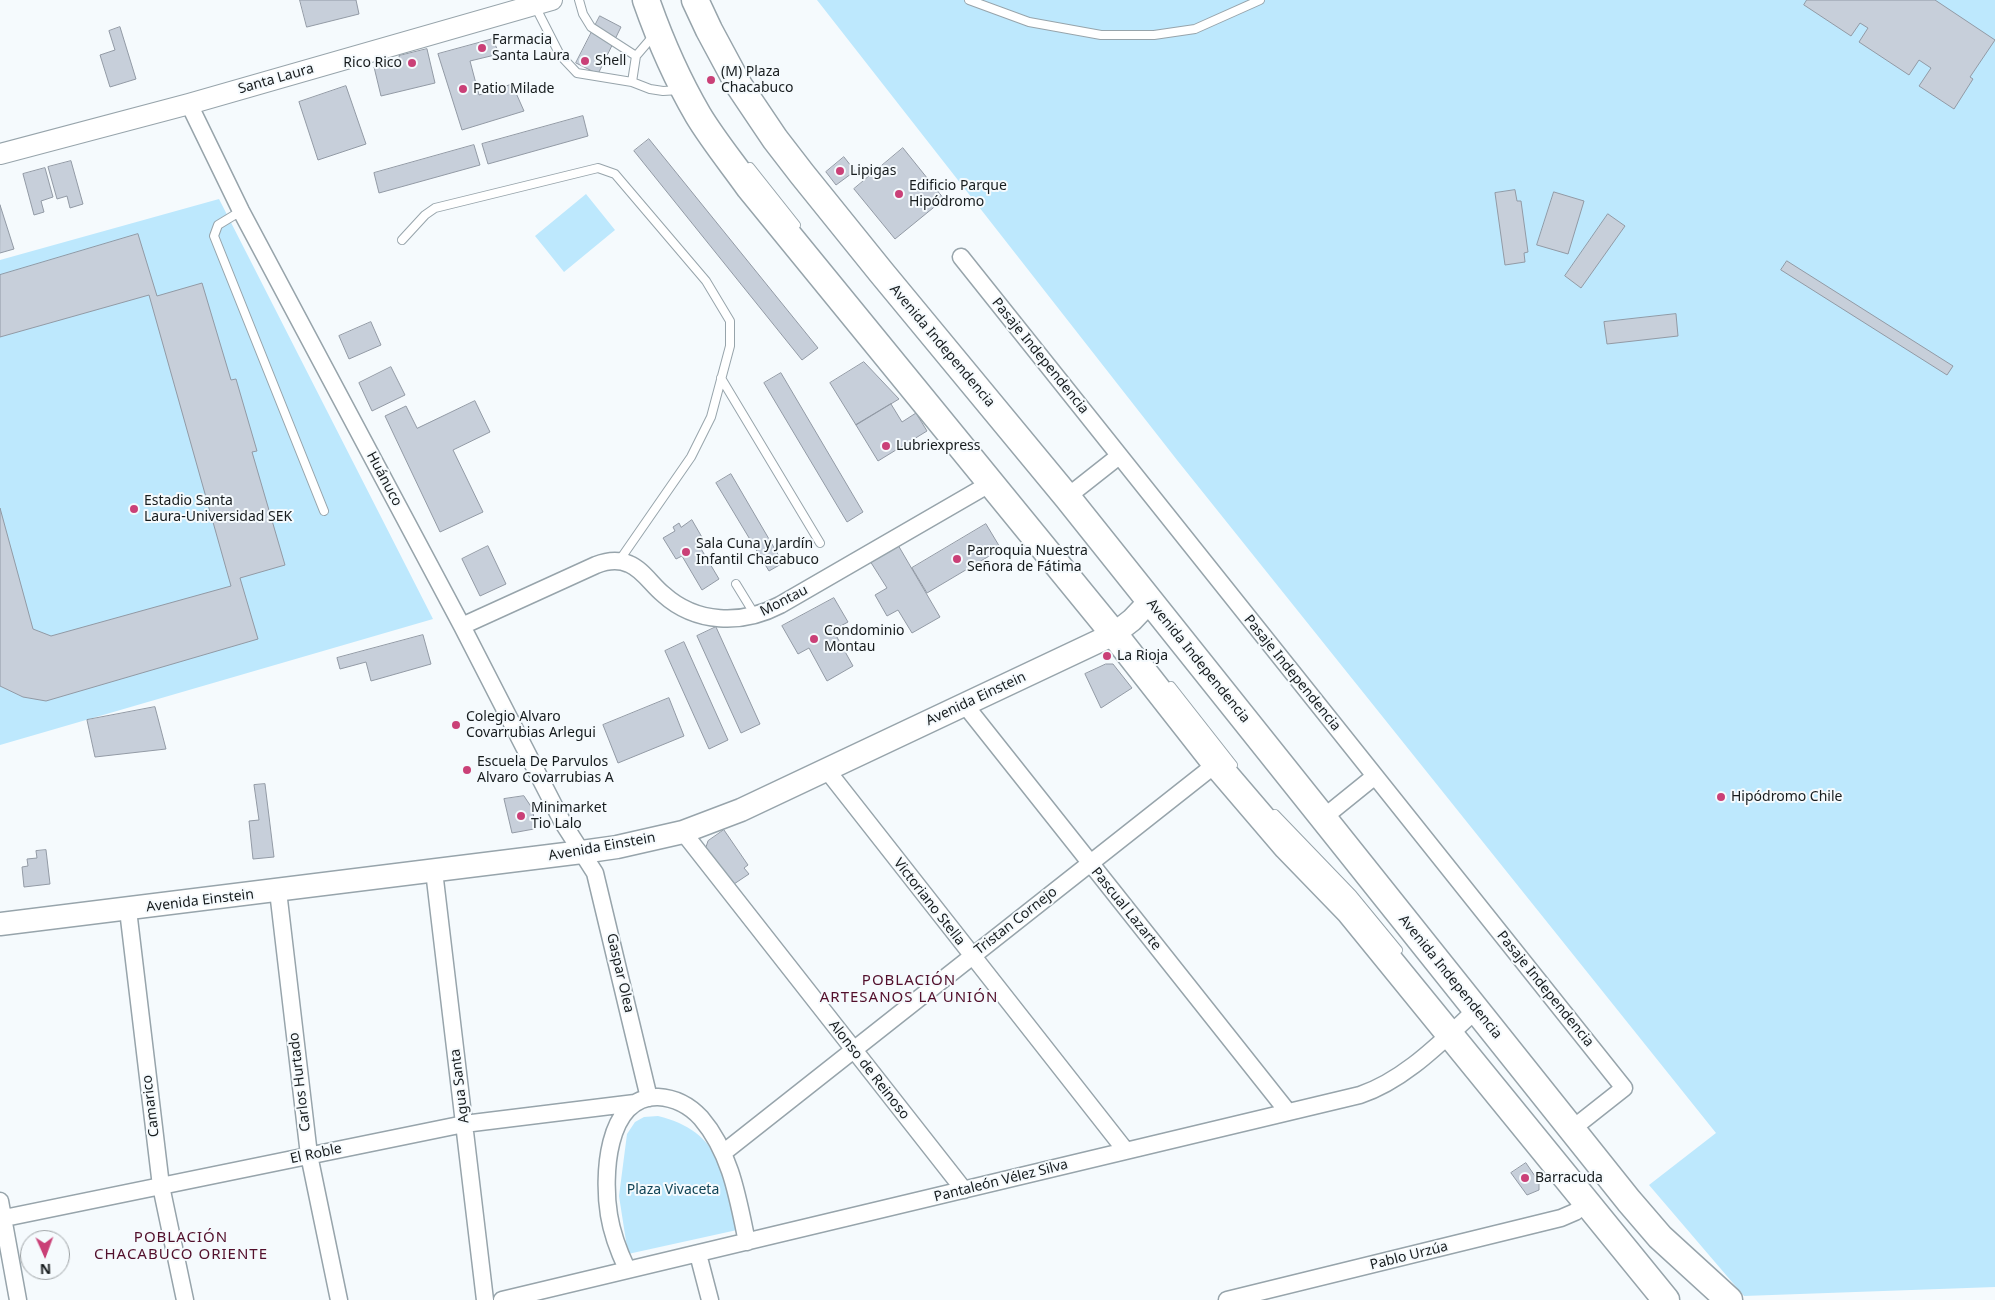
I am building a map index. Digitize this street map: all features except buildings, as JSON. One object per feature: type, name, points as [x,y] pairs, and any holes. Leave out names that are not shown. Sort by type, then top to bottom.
[{"type":"main road","name":"Avenida Independencia","points":[[646,0],[684,91],[712,138],[991,483],[1121,629],[1287,846],[1350,912],[1572,1130],[1660,1237],[1729,1300]]},
{"type":"main road","name":"Avenida Independencia","points":[[696,0],[709,30],[738,84],[775,139],[881,272],[1067,497],[1144,609],[1323,818],[1587,1203],[1666,1300]]},
{"type":"main road","name":"Avenida Einstein","points":[[0,924],[434,872],[616,847],[682,832],[741,810],[965,705],[1121,629],[1144,609]]},
{"type":"street","name":"Santa Laura","points":[[0,154],[189,104],[543,3]]},
{"type":"street","name":"Huánuco","points":[[189,104],[241,211],[462,626],[563,824],[582,852]]},
{"type":"street","name":"Pasaje Independencia","points":[[961,257],[1624,1088],[1572,1130]]},
{"type":"street","points":[[1067,497],[1119,456]]},
{"type":"street","name":"Montau","points":[[619,561],[634,566],[665,596],[696,614],[728,620],[755,616],[780,605],[991,483]]},
{"type":"street","points":[[462,626],[599,564],[619,561]]},
{"type":"street","name":"Pascual Lazarte","points":[[965,705],[1089,864],[1288,1112]]},
{"type":"street","name":"Tristan Cornejo","points":[[722,1153],[1089,864],[1228,768]]},
{"type":"street","name":"Victoriano Stella","points":[[826,769],[1126,1151]]},
{"type":"street","points":[[1323,818],[1375,776]]},
{"type":"street","name":"Alonso de Reinoso","points":[[682,832],[964,1190]]},
{"type":"street","name":"Gaspar Olea","points":[[582,852],[591,865],[597,879],[642,1100]]},
{"type":"street","name":"Agua Santa","points":[[434,872],[485,1300]]},
{"type":"street","name":"Carlos Hurtado","points":[[278,891],[309,1155],[339,1300]]},
{"type":"street","name":"Camarico","points":[[128,910],[161,1186],[185,1300]]},
{"type":"street","name":"Pantaleón Vélez Silva","points":[[502,1300],[1371,1092],[1397,1077],[1462,1022]]},
{"type":"street","points":[[627,1269],[610,1222],[607,1205],[606,1172],[610,1149],[617,1127],[627,1110],[642,1100],[673,1099],[695,1112],[709,1130],[732,1176],[748,1242]]},
{"type":"street","name":"El Roble","points":[[1,1219],[464,1124],[642,1100]]},
{"type":"street","points":[[0,1201],[1,1219],[18,1300]]},
{"type":"street","name":"Pablo Urzúa","points":[[1226,1300],[1265,1296],[1561,1218],[1575,1212],[1587,1203]]},
{"type":"street","points":[[698,1254],[710,1300]]},
{"type":"lane","points":[[578,0],[591,27],[636,56]]},
{"type":"lane","points":[[969,0],[1029,22],[1101,35],[1154,35],[1196,29],[1260,0]]},
{"type":"lane","points":[[543,3],[549,34],[560,55],[577,73],[632,82],[650,89],[684,91]]},
{"type":"lane","points":[[632,82],[636,56],[657,30]]},
{"type":"lane","points":[[745,161],[804,234]]},
{"type":"lane","points":[[402,240],[425,215],[435,208],[598,168],[615,174],[706,280],[730,322],[730,346],[711,417],[691,456],[619,561]]},
{"type":"lane","points":[[241,211],[218,225],[214,236],[324,511]]},
{"type":"lane","points":[[721,378],[820,543]]},
{"type":"lane","points":[[736,584],[755,616]]},
{"type":"lane","points":[[1167,681],[1228,768]]},
{"type":"lane","points":[[1269,808],[1352,894],[1404,958]]},
{"type":"green space","name":"Hipódromo Chile","points":[[817,0],[1995,0],[1995,1287],[1744,1296],[1649,1185],[1716,1133],[1177,460]]},
{"type":"green space","points":[[586,194],[615,230],[564,272],[535,236]]},
{"type":"green space","name":"Estadio Santa Laura-Universidad SEK","points":[[219,199],[433,619],[0,745],[0,260]]},
{"type":"green space","name":"Plaza Vivaceta","points":[[658,1116],[679,1123],[708,1144],[724,1174],[737,1230],[628,1254],[619,1196],[627,1134],[635,1122],[644,1117]]},
{"type":"place","name":"Farmacia Santa Laura","points":[[482,48]]},
{"type":"place","name":"Shell","points":[[585,61]]},
{"type":"place","name":"Rico Rico","points":[[412,63]]},
{"type":"place","name":"(M) Plaza Chacabuco","points":[[711,80]]},
{"type":"place","name":"Patio Milade","points":[[463,89]]},
{"type":"place","name":"Lipigas","points":[[840,171]]},
{"type":"place","name":"Edificio Parque Hipódromo","points":[[899,194]]},
{"type":"place","name":"Lubriexpress","points":[[886,446]]},
{"type":"place","name":"Estadio Santa Laura-Universidad SEK","points":[[134,509]]},
{"type":"place","name":"Sala Cuna y Jardín Infantil Chacabuco","points":[[686,552]]},
{"type":"place","name":"Parroquia Nuestra Señora de Fátima","points":[[957,559]]},
{"type":"place","name":"Condominio Montau","points":[[814,639]]},
{"type":"place","name":"La Rioja","points":[[1107,656]]},
{"type":"place","name":"Colegio Alvaro Covarrubias Arlegui","points":[[456,725]]},
{"type":"place","name":"Escuela De Parvulos Alvaro Covarrubias A","points":[[467,770]]},
{"type":"place","name":"Hipódromo Chile","points":[[1721,797]]},
{"type":"place","name":"Minimarket Tio Lalo","points":[[521,816]]},
{"type":"place","name":"Barracuda","points":[[1525,1178]]},
{"type":"district","name":"POBLACIÓN ARTESANOS LA UNIÓN","points":[[909,990]]},
{"type":"district","name":"POBLACIÓN CHACABUCO ORIENTE","points":[[181,1246]]}]
